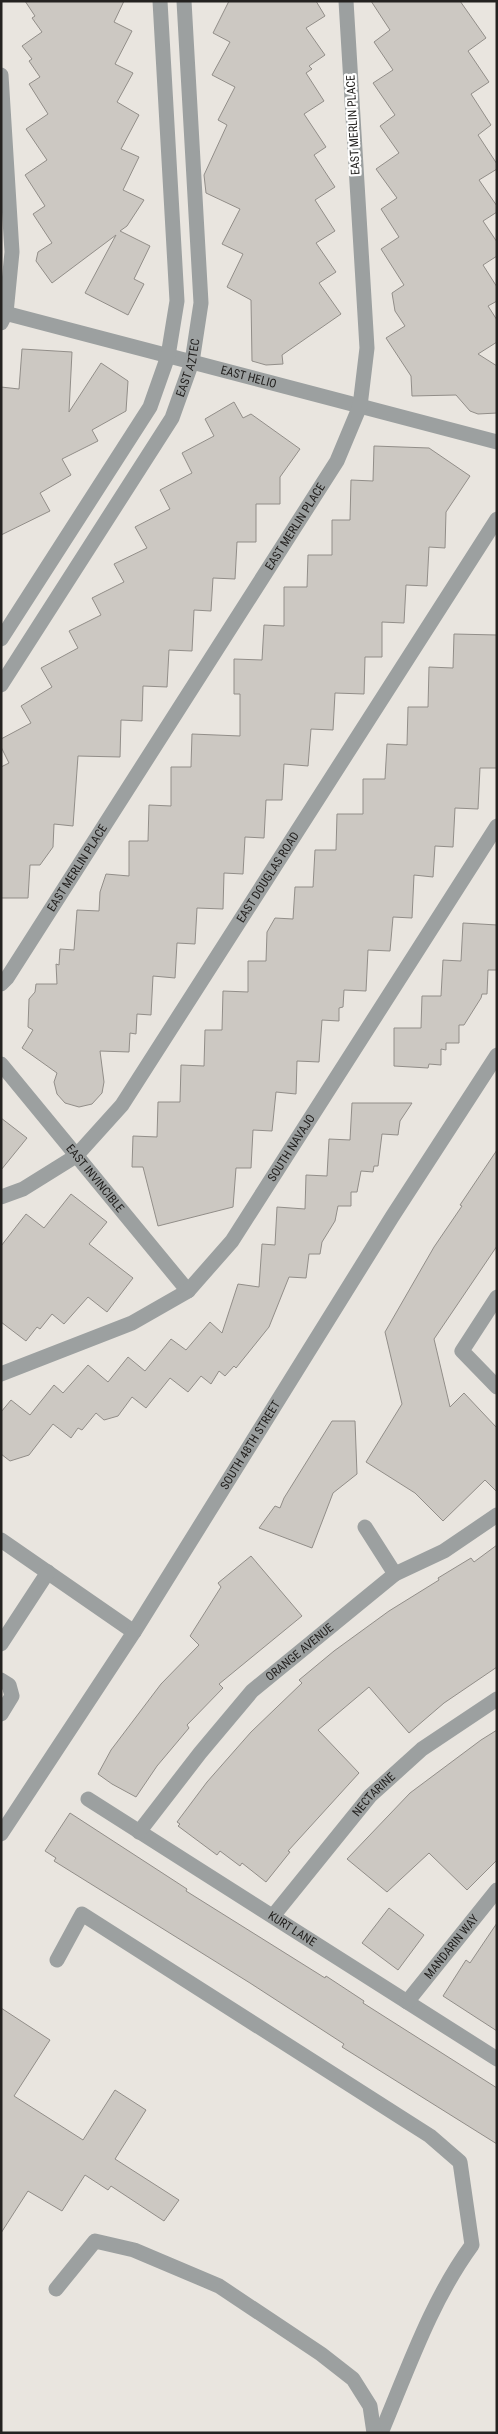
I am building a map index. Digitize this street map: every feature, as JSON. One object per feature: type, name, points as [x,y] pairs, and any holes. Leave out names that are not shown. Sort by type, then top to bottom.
[{"type":"street","name":"EAST AZTEC","points":[[1,639],[150,406],[168,356],[176,301],[160,1]]},
{"type":"street","name":"EAST AZTEC","points":[[1,685],[172,418],[192,362],[201,303],[184,1]]},
{"type":"street","name":"EAST MERLIN PLACE","points":[[1,984],[7,978],[338,461],[360,406],[367,348],[346,1]]},
{"type":"street","points":[[1,75],[12,252],[3,316]]},
{"type":"street","name":"EAST HELIO","points":[[3,316],[192,362],[497,442]]},
{"type":"street","name":"EAST DOUGLAS ROAD","points":[[1,1197],[23,1189],[76,1156],[122,1105],[497,519]]},
{"type":"street","name":"SOUTH NAVAJO","points":[[1,1374],[132,1323],[188,1291],[232,1241],[497,826]]},
{"type":"street","name":"SOUTH 48TH STREET","points":[[1,1834],[134,1632],[392,1217],[497,1055]]},
{"type":"street","name":"EAST INVINCIBLE","points":[[1,1064],[188,1291]]},
{"type":"street","points":[[497,1297],[462,1351],[497,1387]]},
{"type":"street","name":"ORANGE AVENUE","points":[[139,1832],[200,1753],[252,1691],[395,1574],[444,1551],[497,1515]]},
{"type":"street","points":[[365,1527],[395,1574]]},
{"type":"street","points":[[1,1540],[134,1632]]},
{"type":"street","points":[[1,1644],[48,1572]]},
{"type":"street","points":[[1,1680],[8,1686],[12,1696],[1,1714]]},
{"type":"street","name":"NECTARINE","points":[[273,1916],[370,1796],[422,1749],[497,1699]]},
{"type":"street","name":"KURT LANE","points":[[88,1799],[497,2059]]},
{"type":"street","name":"MANDARIN WAY","points":[[407,2002],[497,1890]]},
{"type":"street","points":[[57,1960],[82,1914],[430,2136],[460,2162],[472,2245],[457,2266],[427,2325],[381,2433]]},
{"type":"street","points":[[56,2289],[95,2241],[134,2250],[219,2286],[321,2354],[353,2379],[370,2406],[374,2433]]},
{"type":"building","points":[[25,1],[124,1],[114,22],[132,31],[115,64],[133,73],[117,102],[139,115],[121,149],[139,157],[123,190],[144,200],[127,226],[120,231],[150,246],[134,279],[144,284],[128,315],[85,293],[116,235],[52,283],[36,261],[38,252],[52,243],[33,214],[45,206],[25,175],[47,160],[26,129],[48,114],[29,84],[40,77],[29,61],[32,59],[22,46],[42,32],[32,18],[35,16]]},
{"type":"building","points":[[229,1],[316,1],[325,16],[306,28],[325,55],[309,66],[312,69],[306,73],[324,101],[304,114],[326,147],[314,155],[335,187],[315,200],[335,231],[316,243],[336,272],[319,283],[341,314],[282,355],[283,364],[266,365],[252,361],[251,300],[227,287],[243,254],[222,244],[240,209],[206,193],[204,175],[227,125],[218,120],[235,87],[212,75],[230,42],[213,33]]},
{"type":"building","points":[[371,1],[460,1],[486,38],[468,51],[489,82],[471,94],[491,125],[478,135],[497,164],[497,169],[479,180],[497,206],[497,212],[483,221],[497,242],[497,256],[483,265],[497,287],[497,301],[488,306],[497,320],[497,342],[478,354],[497,366],[497,413],[478,414],[470,411],[456,395],[412,396],[411,376],[386,338],[405,326],[395,311],[392,293],[404,285],[381,249],[399,237],[381,209],[397,198],[376,169],[399,153],[380,126],[395,115],[373,83],[393,70],[374,42],[390,30]]},
{"type":"building","points":[[22,349],[72,352],[69,412],[101,363],[128,381],[126,411],[92,430],[98,441],[62,459],[71,475],[40,493],[50,511],[1,535],[1,387],[19,389]]},
{"type":"building","points":[[234,402],[243,418],[251,414],[300,449],[280,477],[280,504],[256,504],[256,542],[237,542],[235,579],[213,578],[211,611],[194,610],[192,651],[169,650],[167,687],[143,686],[142,721],[121,720],[120,757],[78,756],[73,826],[54,824],[53,847],[40,865],[30,865],[28,898],[1,898],[1,767],[9,763],[1,747],[1,739],[31,723],[21,706],[52,687],[41,668],[78,648],[69,631],[101,615],[92,598],[124,582],[114,564],[147,548],[135,527],[170,509],[160,490],[192,473],[182,453],[214,436],[205,419]]},
{"type":"building","points":[[374,446],[429,448],[470,476],[446,512],[445,548],[429,547],[427,586],[406,585],[404,623],[382,622],[382,657],[365,657],[364,694],[335,693],[333,730],[311,729],[308,766],[284,764],[282,800],[266,800],[264,838],[245,837],[243,874],[224,873],[223,909],[197,908],[195,944],[177,943],[175,978],[153,976],[151,1015],[137,1014],[136,1034],[130,1033],[129,1052],[100,1051],[104,1082],[102,1093],[92,1104],[79,1107],[65,1103],[57,1094],[54,1082],[57,1073],[22,1048],[33,1030],[28,1027],[29,999],[35,992],[36,984],[57,984],[56,964],[59,965],[60,949],[74,950],[77,910],[99,911],[100,892],[106,874],[129,876],[129,841],[148,841],[149,805],[171,806],[171,767],[191,767],[192,734],[240,736],[240,694],[234,694],[234,659],[262,660],[264,625],[284,626],[284,587],[307,587],[308,555],[332,555],[332,520],[350,520],[351,480],[373,481]]},
{"type":"building","points":[[454,634],[497,635],[497,768],[480,768],[478,809],[455,808],[453,847],[435,846],[433,877],[414,875],[412,918],[393,917],[390,951],[368,950],[366,991],[344,990],[343,1007],[339,1008],[339,1021],[322,1020],[319,1062],[297,1061],[296,1094],[276,1092],[272,1131],[253,1130],[251,1168],[236,1168],[233,1207],[158,1226],[143,1167],[132,1167],[133,1136],[157,1137],[158,1102],[180,1102],[181,1065],[204,1066],[205,1030],[222,1030],[223,991],[248,992],[248,961],[266,961],[267,932],[275,918],[293,919],[295,887],[313,887],[315,850],[336,850],[337,814],[363,814],[363,779],[385,779],[387,744],[407,745],[408,707],[428,707],[429,667],[453,668]]},
{"type":"building","points":[[463,923],[497,925],[497,970],[488,970],[487,994],[482,994],[464,1025],[459,1025],[459,1043],[446,1043],[446,1050],[441,1049],[441,1065],[429,1064],[428,1068],[394,1066],[394,1028],[421,1028],[422,996],[441,996],[443,960],[461,961]]},
{"type":"building","points":[[352,1103],[412,1103],[400,1121],[398,1135],[382,1134],[378,1166],[374,1166],[373,1172],[361,1171],[357,1192],[351,1192],[351,1206],[338,1206],[335,1221],[322,1242],[320,1254],[309,1254],[306,1278],[289,1277],[269,1327],[236,1368],[234,1366],[225,1376],[219,1371],[211,1384],[201,1376],[188,1392],[170,1378],[146,1408],[132,1397],[118,1416],[104,1420],[96,1413],[82,1430],[78,1428],[71,1438],[53,1424],[29,1455],[10,1461],[1,1454],[1,1412],[11,1400],[30,1415],[54,1385],[63,1393],[88,1365],[108,1382],[128,1357],[145,1371],[171,1339],[186,1350],[210,1322],[222,1333],[238,1284],[259,1287],[262,1244],[275,1245],[277,1207],[305,1209],[306,1175],[327,1176],[329,1139],[350,1140]]},
{"type":"building","points":[[1,1118],[27,1138],[1,1170]]},
{"type":"building","points":[[497,1150],[497,1246],[434,1339],[450,1407],[464,1393],[497,1428],[497,1492],[485,1480],[443,1521],[415,1493],[366,1462],[402,1404],[385,1332],[434,1247]]},
{"type":"building","points":[[71,1194],[107,1222],[89,1244],[133,1278],[107,1312],[88,1297],[64,1324],[52,1314],[40,1329],[37,1327],[26,1341],[1,1322],[1,1246],[26,1214],[44,1228]]},
{"type":"building","points":[[332,1421],[355,1421],[357,1474],[333,1493],[312,1548],[259,1528],[275,1506],[280,1508],[284,1498]]},
{"type":"building","points":[[497,1545],[497,1667],[444,1703],[409,1733],[369,1687],[318,1730],[359,1773],[288,1851],[290,1852],[266,1882],[242,1863],[240,1866],[220,1851],[217,1855],[178,1826],[180,1824],[177,1822],[207,1782],[251,1732],[302,1683],[299,1680],[334,1651],[389,1611],[439,1580],[438,1578],[471,1558],[474,1562]]},
{"type":"building","points":[[251,1556],[302,1616],[219,1684],[223,1688],[187,1725],[189,1728],[157,1766],[136,1797],[98,1774],[111,1750],[161,1684],[199,1645],[190,1636],[221,1587],[218,1583]]},
{"type":"building","points":[[497,1730],[497,1860],[467,1890],[429,1853],[387,1892],[347,1859],[410,1793]]},
{"type":"building","points":[[70,1813],[187,1889],[186,1891],[325,1978],[326,1976],[364,2001],[363,2003],[497,2088],[497,2144],[342,2047],[344,2044],[250,1983],[54,1861],[56,1858],[45,1851]]},
{"type":"building","points":[[389,1908],[424,1935],[398,1970],[362,1943]]},
{"type":"building","points":[[497,1923],[497,2031],[443,1996],[466,1960],[470,1963]]},
{"type":"building","points":[[1,2008],[50,2040],[14,2096],[83,2140],[115,2090],[146,2110],[115,2159],[179,2200],[164,2221],[111,2186],[108,2190],[85,2175],[62,2211],[28,2191],[1,2233]]}]
